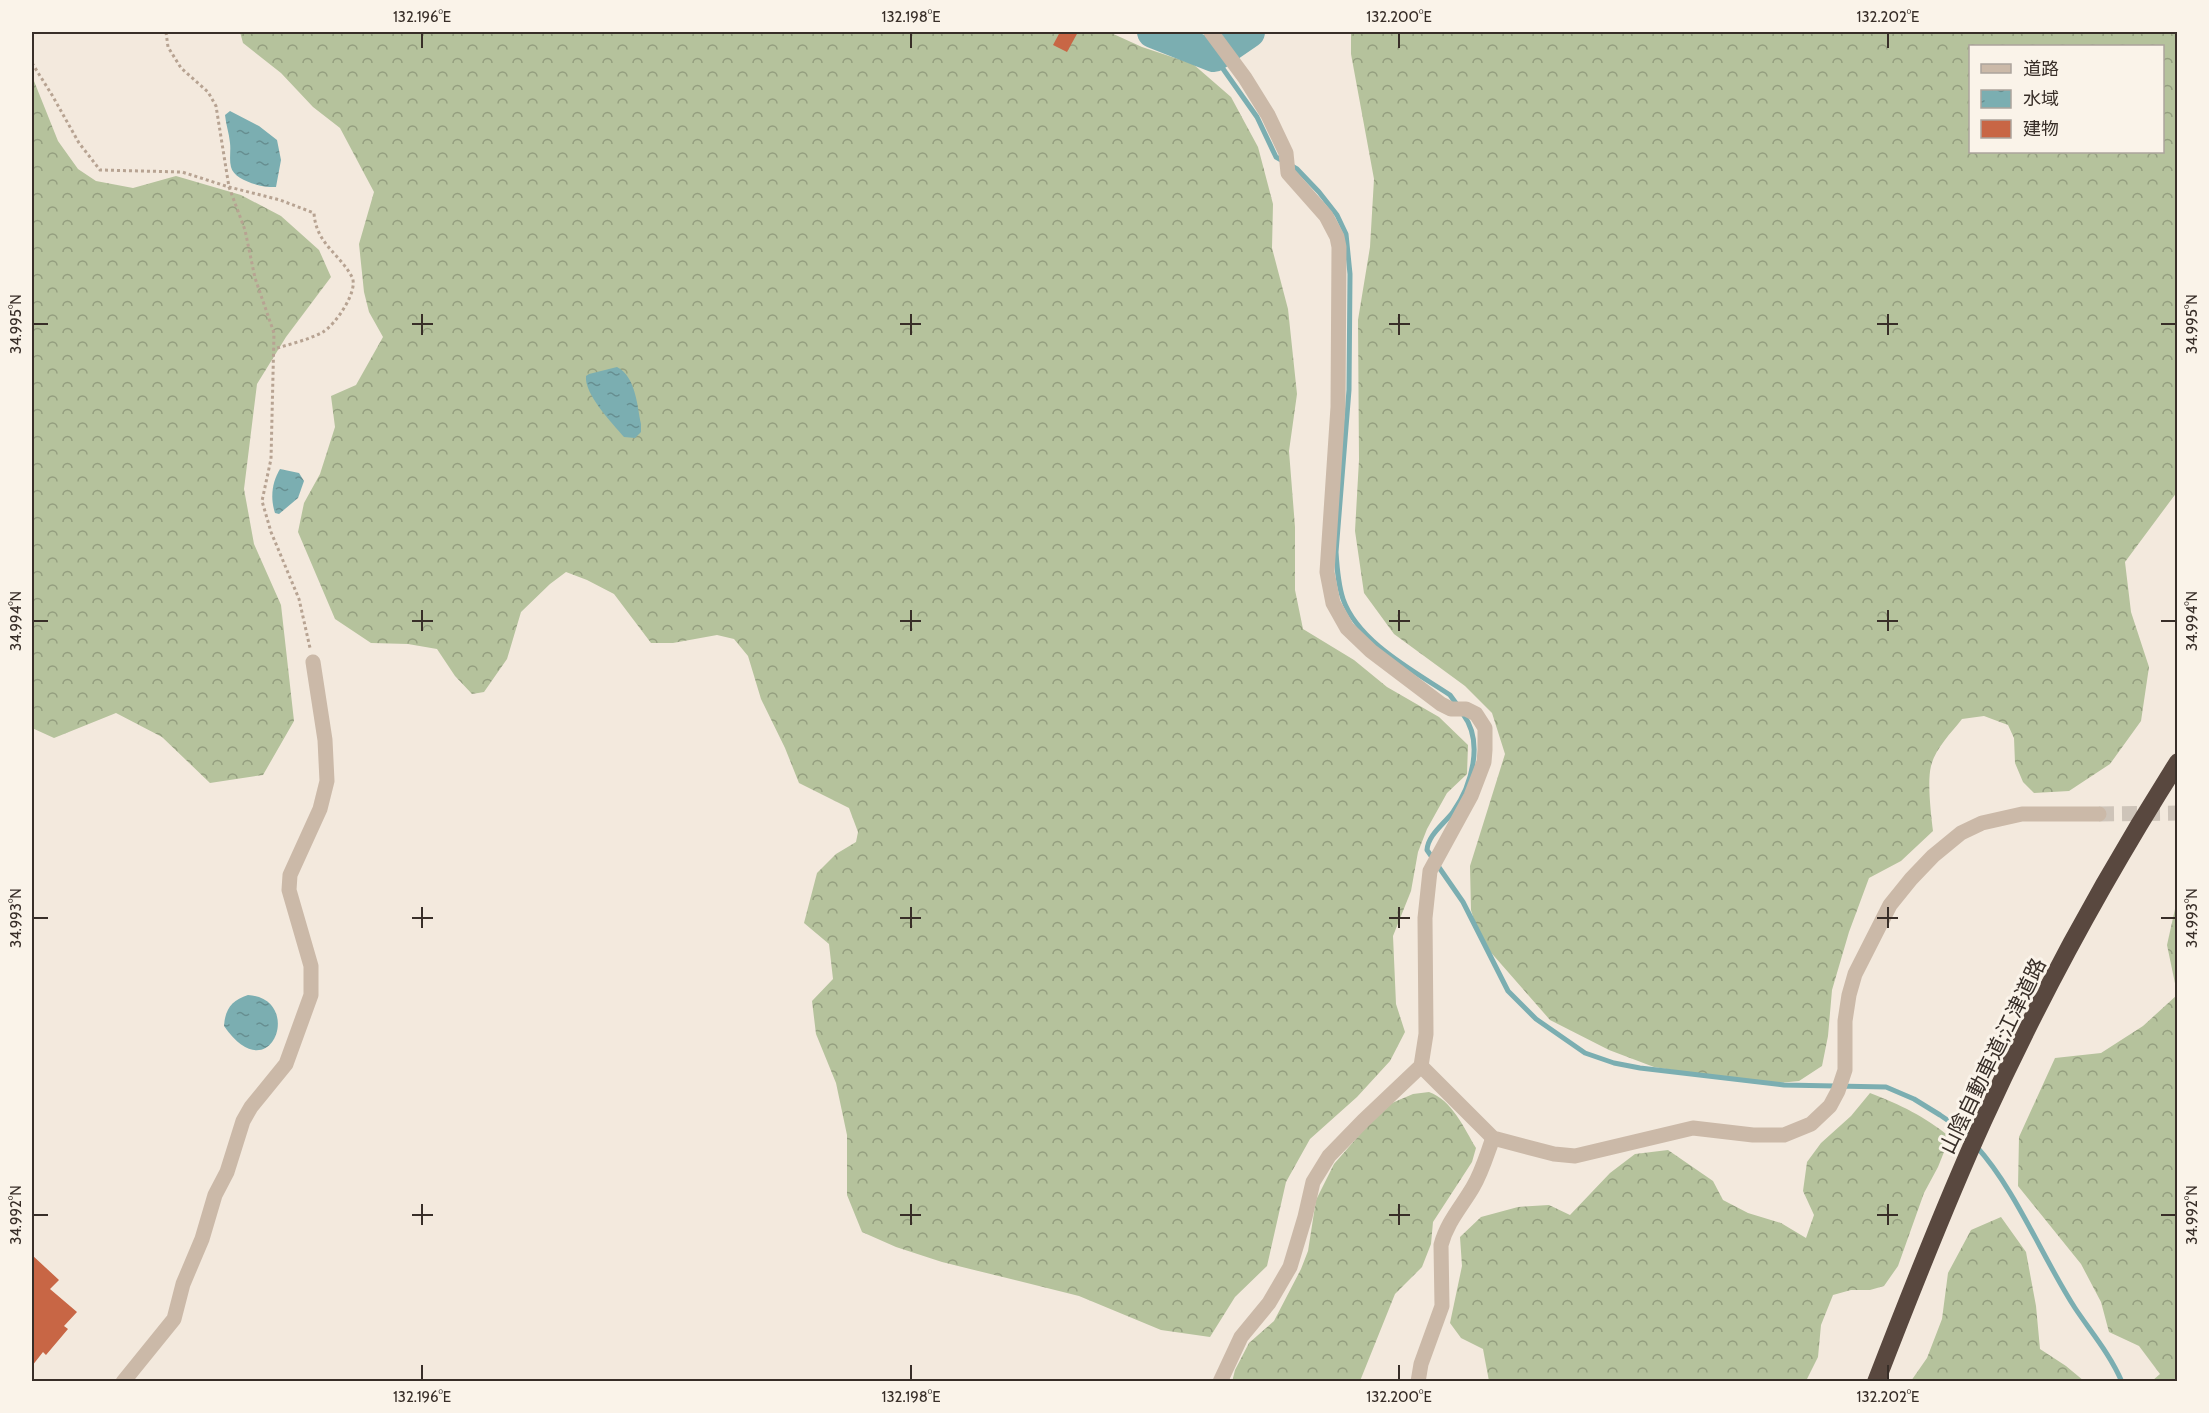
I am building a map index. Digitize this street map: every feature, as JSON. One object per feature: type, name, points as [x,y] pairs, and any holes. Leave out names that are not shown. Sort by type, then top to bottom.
[{"type":"highway","name":"山陰自動車道;江津道路","points":[[1876,1382],[1983,1121],[2049,988],[2100,895],[2178,762]]},
{"type":"street","points":[[1213,34],[1268,115],[1286,153],[1288,173],[1326,216],[1337,237],[1339,247],[1338,407],[1327,572],[1333,603],[1347,628],[1371,651],[1441,704],[1476,714],[1483,724],[1484,762],[1462,816],[1438,853],[1430,871],[1425,918],[1426,1034],[1421,1066],[1363,1120],[1329,1156],[1313,1182],[1290,1267],[1269,1303],[1240,1337],[1220,1382]]},
{"type":"street","points":[[123,1382],[174,1318],[183,1284],[202,1239],[215,1195],[227,1172],[243,1121],[251,1107],[286,1064],[311,995],[311,966],[289,890],[290,875],[320,809],[327,781],[325,740],[313,662]]},
{"type":"street","points":[[1421,1066],[1493,1138],[1554,1154],[1575,1156],[1692,1128],[1753,1135],[1784,1135],[1811,1124],[1830,1106],[1841,1086],[1845,1070],[1845,1021],[1855,974],[1890,905],[1933,856],[1961,833],[1982,823],[2022,814],[2100,814]]},
{"type":"street","points":[[1418,1382],[1421,1364],[1442,1306],[1441,1245],[1443,1237],[1456,1211],[1475,1185],[1493,1138]]},
{"type":"path","points":[[166,32],[168,47],[181,68],[208,92],[216,106],[229,187],[245,230],[255,278],[274,333],[271,459],[262,501],[270,532],[299,599],[313,662]]},
{"type":"path","points":[[32,63],[78,143],[100,170],[182,171],[229,187],[280,200],[314,213],[324,244],[353,278],[353,293],[325,331],[274,349]]},
{"type":"green space","points":[[240,32],[1109,32],[1142,47],[1193,64],[1231,97],[1258,147],[1273,204],[1272,248],[1288,309],[1297,394],[1289,451],[1295,527],[1295,590],[1303,629],[1354,660],[1387,687],[1439,717],[1468,745],[1467,774],[1447,793],[1427,829],[1418,852],[1411,891],[1393,936],[1396,1004],[1405,1032],[1390,1061],[1357,1097],[1310,1139],[1286,1182],[1267,1266],[1235,1297],[1210,1337],[1161,1330],[1079,1296],[942,1262],[896,1247],[862,1232],[847,1195],[847,1135],[836,1083],[816,1034],[812,1001],[833,979],[829,944],[804,923],[817,873],[836,854],[856,842],[858,832],[849,808],[799,783],[761,699],[748,656],[734,639],[717,635],[673,643],[651,643],[614,594],[566,572],[521,612],[507,659],[484,692],[472,694],[455,676],[437,649],[408,644],[371,643],[335,619],[298,532],[304,503],[320,474],[335,427],[331,396],[356,385],[383,337],[369,312],[364,292],[359,244],[374,192],[340,128],[313,107],[281,73],[243,43]]},
{"type":"green space","points":[[1351,32],[2177,32],[2177,492],[2125,562],[2131,612],[2149,667],[2141,721],[2110,764],[2069,791],[2034,793],[2023,782],[2015,763],[2014,738],[2008,725],[1984,716],[1962,719],[1940,747],[1931,766],[1929,789],[1933,831],[1901,861],[1869,878],[1849,932],[1832,990],[1828,1036],[1822,1066],[1799,1081],[1779,1083],[1710,1076],[1654,1067],[1609,1050],[1550,1020],[1480,940],[1471,910],[1470,866],[1505,754],[1492,713],[1465,686],[1394,634],[1364,593],[1355,531],[1359,460],[1358,320],[1370,247],[1374,179],[1351,54]]},
{"type":"green space","points":[[32,76],[58,141],[78,169],[96,181],[133,188],[176,176],[241,195],[281,216],[319,250],[331,277],[286,337],[257,384],[244,489],[254,544],[281,605],[294,721],[263,775],[210,783],[162,737],[116,713],[54,738],[32,728]]},
{"type":"green space","points":[[2178,900],[2177,993],[2167,945]]},
{"type":"green space","points":[[2177,995],[2177,1381],[2152,1381],[2160,1374],[2139,1346],[2109,1332],[2101,1302],[2081,1264],[2018,1186],[2019,1137],[2055,1058],[2101,1053],[2143,1026]]},
{"type":"green space","points":[[1429,1092],[1451,1108],[1476,1148],[1472,1162],[1433,1222],[1431,1244],[1422,1267],[1395,1294],[1360,1381],[1232,1382],[1235,1370],[1249,1343],[1274,1321],[1301,1269],[1308,1251],[1316,1200],[1334,1164],[1375,1117],[1392,1103],[1413,1094]]},
{"type":"green space","points":[[1870,1093],[1912,1112],[1950,1137],[1924,1193],[1898,1266],[1884,1286],[1833,1295],[1821,1325],[1818,1357],[1806,1381],[1489,1381],[1483,1349],[1461,1338],[1450,1323],[1462,1266],[1460,1237],[1481,1217],[1518,1207],[1549,1205],[1570,1215],[1610,1173],[1635,1154],[1668,1150],[1713,1181],[1723,1200],[1748,1213],[1781,1223],[1806,1238],[1814,1215],[1803,1191],[1807,1162],[1821,1143],[1851,1116]]},
{"type":"green space","points":[[2001,1217],[2026,1252],[2036,1306],[2040,1349],[2084,1381],[1911,1381],[1927,1358],[1942,1319],[1948,1273],[1971,1230]]},
{"type":"water","points":[[230,111],[259,126],[277,140],[281,160],[276,187],[250,183],[233,172],[230,164],[230,143],[225,115]]},
{"type":"water","points":[[617,367],[628,377],[635,392],[641,432],[635,438],[624,437],[589,391],[586,376]]},
{"type":"water","points":[[280,469],[299,473],[304,481],[298,498],[279,514],[275,513],[272,496],[275,479]]},
{"type":"water","points":[[248,995],[265,1000],[275,1011],[278,1024],[275,1037],[267,1047],[256,1050],[241,1044],[224,1026],[230,1006]]},
{"type":"building","points":[[1060,32],[1078,32],[1067,52],[1053,45]]},
{"type":"building","points":[[32,1255],[59,1280],[50,1289],[77,1312],[64,1326],[68,1329],[46,1355],[43,1352],[32,1366]]},
{"type":"waterway","points":[[1153,32],[1214,56],[1249,32]]},
{"type":"waterway","points":[[1214,56],[1257,117],[1276,157],[1297,169],[1319,192],[1337,215],[1346,234],[1350,274],[1349,390],[1336,552],[1343,599],[1350,614],[1374,642],[1450,695],[1458,706]]},
{"type":"waterway","points":[[1463,714],[1473,737],[1474,750],[1470,777],[1460,801],[1430,839],[1427,850],[1463,902],[1508,991],[1536,1019],[1585,1053],[1614,1063],[1784,1085],[1886,1087],[1914,1099],[1940,1115],[1970,1139]]},
{"type":"waterway","points":[[1976,1146],[2004,1183],[2063,1288],[2106,1353],[2122,1382]]},
{"type":"tunnel","points":[[2099,814],[2178,813]]}]
